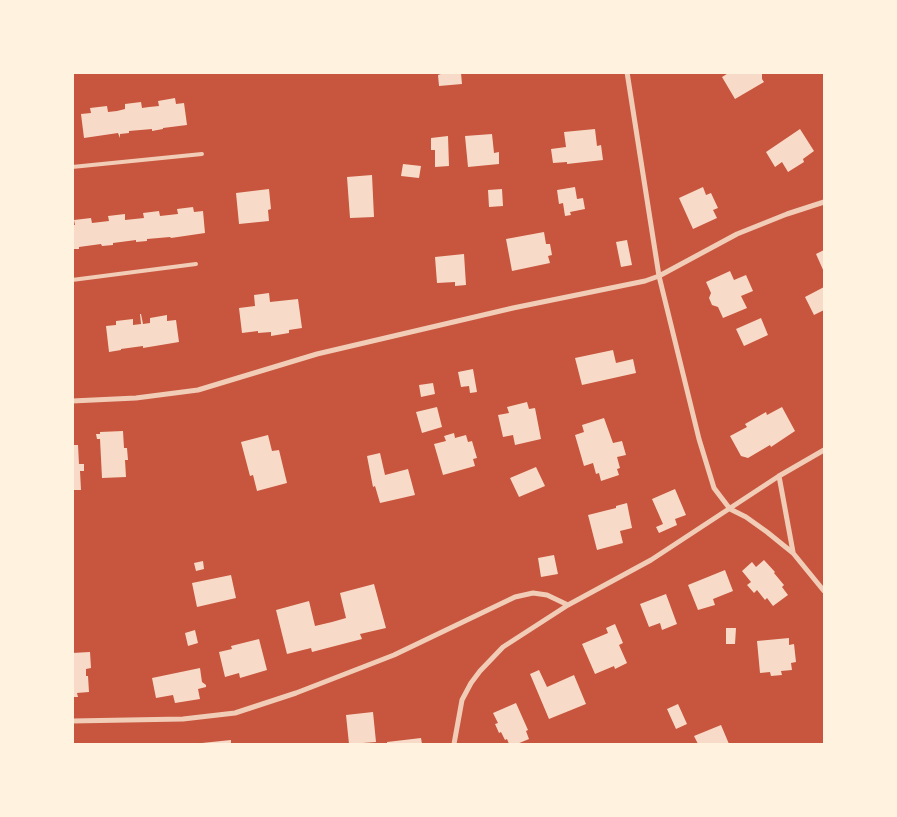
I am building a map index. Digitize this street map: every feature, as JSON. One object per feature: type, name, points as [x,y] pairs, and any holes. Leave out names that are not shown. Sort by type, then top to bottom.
[{"type":"street","points":[[627,72],[659,276],[714,488],[730,509],[746,517],[793,553],[824,591]]},
{"type":"street","points":[[72,401],[136,398],[198,390],[317,354],[513,308],[645,281],[659,276],[737,234],[787,214],[824,202]]},
{"type":"street","points":[[454,744],[462,700],[480,671],[503,648],[568,604],[651,560],[779,476],[824,450]]},
{"type":"street","points":[[779,476],[793,553]]},
{"type":"street","points":[[72,722],[183,719],[235,713],[296,693],[394,655],[515,597],[533,593],[546,594],[568,604]]},
{"type":"lane","points":[[72,167],[202,154]]},
{"type":"lane","points":[[72,280],[196,264]]},
{"type":"building","points":[[447,72],[461,73],[462,84],[439,86],[438,75]]},
{"type":"building","points":[[730,72],[762,72],[764,82],[735,99],[722,77]]},
{"type":"building","points":[[175,98],[176,104],[184,103],[187,125],[152,131],[152,129],[129,131],[129,133],[120,134],[120,138],[118,133],[84,138],[81,114],[91,113],[90,108],[107,106],[108,112],[117,111],[125,109],[125,104],[141,102],[142,108],[159,106],[158,101]]},
{"type":"building","points":[[595,129],[597,146],[601,145],[603,160],[567,164],[567,162],[553,163],[551,149],[566,147],[564,132]]},
{"type":"building","points":[[800,129],[814,151],[803,159],[804,162],[788,172],[782,162],[775,167],[766,152]]},
{"type":"building","points":[[492,134],[494,153],[499,152],[499,164],[468,167],[465,136]]},
{"type":"building","points":[[448,136],[449,166],[435,167],[435,150],[431,150],[431,138]]},
{"type":"building","points":[[403,164],[421,166],[419,178],[401,176]]},
{"type":"building","points":[[372,175],[374,217],[350,218],[347,177]]},
{"type":"building","points":[[575,187],[577,199],[583,198],[585,209],[570,212],[571,215],[565,216],[563,203],[559,204],[557,190]]},
{"type":"building","points":[[703,187],[706,195],[711,193],[718,208],[713,210],[717,218],[693,229],[679,198]]},
{"type":"building","points":[[269,189],[271,209],[268,210],[269,221],[239,224],[236,193]]},
{"type":"building","points":[[502,189],[503,206],[489,207],[488,190]]},
{"type":"building","points":[[193,207],[194,212],[203,211],[205,233],[147,239],[147,241],[136,242],[136,240],[113,243],[113,245],[102,246],[101,244],[72,249],[72,225],[75,225],[74,220],[91,218],[92,223],[109,221],[108,216],[125,214],[125,220],[144,218],[143,213],[159,211],[160,216],[178,214],[177,209]]},
{"type":"building","points":[[544,232],[546,244],[550,244],[552,255],[548,256],[550,263],[512,271],[506,239]]},
{"type":"building","points":[[627,240],[632,265],[621,267],[616,242]]},
{"type":"building","points":[[824,250],[824,272],[816,254]]},
{"type":"building","points":[[464,254],[466,285],[455,286],[455,282],[437,283],[435,257]]},
{"type":"building","points":[[730,271],[734,280],[746,275],[753,291],[741,296],[747,308],[723,318],[718,307],[712,305],[709,298],[711,293],[706,282]]},
{"type":"building","points":[[824,287],[824,310],[814,315],[805,297]]},
{"type":"building","points":[[269,293],[270,302],[298,299],[302,328],[289,330],[289,333],[271,336],[271,332],[242,333],[239,308],[255,306],[254,295]]},
{"type":"building","points":[[140,314],[143,324],[150,323],[150,318],[167,315],[167,321],[176,320],[179,342],[109,352],[106,326],[116,325],[116,321],[133,319],[133,325],[141,324]]},
{"type":"building","points":[[761,318],[768,335],[744,346],[736,329]]},
{"type":"building","points":[[613,350],[616,363],[633,359],[636,373],[582,385],[575,358]]},
{"type":"building","points":[[473,369],[477,392],[470,393],[469,386],[461,387],[458,372]]},
{"type":"building","points":[[433,383],[435,394],[421,397],[419,385]]},
{"type":"building","points":[[527,402],[529,409],[535,408],[541,439],[515,445],[513,435],[503,437],[498,415],[509,413],[507,407]]},
{"type":"building","points":[[437,407],[442,427],[422,433],[416,412]]},
{"type":"building","points":[[782,407],[795,431],[771,447],[770,445],[748,458],[741,456],[730,436],[747,427],[745,424],[766,412],[767,415]]},
{"type":"building","points":[[604,418],[613,443],[622,441],[626,455],[617,457],[620,468],[617,469],[619,475],[601,481],[599,473],[596,474],[593,463],[584,466],[575,435],[584,432],[582,425]]},
{"type":"building","points":[[123,431],[124,448],[127,448],[128,460],[125,460],[126,477],[102,478],[100,439],[97,439],[96,434],[100,434],[100,432]]},
{"type":"building","points":[[454,433],[455,438],[466,435],[468,442],[472,441],[477,458],[473,459],[475,466],[443,475],[434,444],[446,441],[444,436]]},
{"type":"building","points":[[268,435],[272,451],[279,450],[287,483],[257,491],[253,475],[250,476],[241,442]]},
{"type":"building","points":[[72,445],[78,445],[79,464],[84,464],[84,471],[80,471],[81,490],[72,490]]},
{"type":"building","points":[[380,453],[385,475],[408,469],[415,495],[380,503],[375,486],[373,487],[367,456]]},
{"type":"building","points":[[536,467],[545,486],[519,497],[510,478]]},
{"type":"building","points":[[675,489],[686,515],[675,519],[677,525],[659,533],[656,527],[663,524],[652,499]]},
{"type":"building","points":[[627,503],[632,528],[620,531],[623,543],[597,550],[588,515],[616,508],[616,506]]},
{"type":"building","points":[[554,555],[558,574],[541,577],[538,558]]},
{"type":"building","points":[[764,560],[784,585],[782,587],[788,595],[773,606],[757,590],[754,593],[747,585],[751,582],[742,571],[752,562],[756,567]]},
{"type":"building","points":[[203,561],[204,569],[196,571],[194,563]]},
{"type":"building","points":[[725,570],[733,591],[713,599],[715,605],[698,610],[688,585]]},
{"type":"building","points":[[231,575],[236,598],[197,607],[192,583]]},
{"type":"building","points":[[374,584],[386,628],[360,634],[362,639],[312,652],[311,648],[287,654],[276,610],[309,601],[315,626],[332,622],[346,618],[340,593]]},
{"type":"building","points":[[666,594],[677,624],[662,630],[660,623],[649,627],[640,604]]},
{"type":"building","points":[[615,624],[623,643],[619,645],[627,663],[615,669],[614,666],[595,674],[582,644],[608,633],[606,628]]},
{"type":"building","points":[[726,628],[736,628],[735,644],[726,644]]},
{"type":"building","points":[[195,630],[198,643],[188,646],[185,633]]},
{"type":"building","points":[[789,638],[789,645],[794,644],[796,662],[791,663],[792,670],[781,671],[782,675],[771,676],[770,672],[760,673],[757,641]]},
{"type":"building","points":[[259,639],[267,670],[240,678],[239,673],[225,677],[219,652],[232,649],[231,646]]},
{"type":"building","points":[[90,652],[91,668],[86,669],[89,692],[77,693],[78,697],[72,697],[72,653]]},
{"type":"building","points":[[200,668],[202,682],[206,687],[198,689],[200,699],[175,703],[173,695],[156,698],[152,678]]},
{"type":"building","points":[[539,670],[547,687],[574,675],[586,704],[549,719],[530,674]]},
{"type":"building","points":[[516,703],[528,730],[526,731],[529,739],[517,744],[509,744],[501,732],[499,733],[495,724],[498,723],[493,713]]},
{"type":"building","points":[[678,704],[687,724],[676,729],[667,709]]},
{"type":"building","points":[[373,712],[376,742],[349,744],[346,715]]},
{"type":"building","points":[[721,725],[729,744],[698,744],[694,736]]},
{"type":"building","points":[[421,738],[422,744],[387,744],[387,742]]},
{"type":"building","points":[[231,740],[231,744],[202,744],[202,743]]}]
